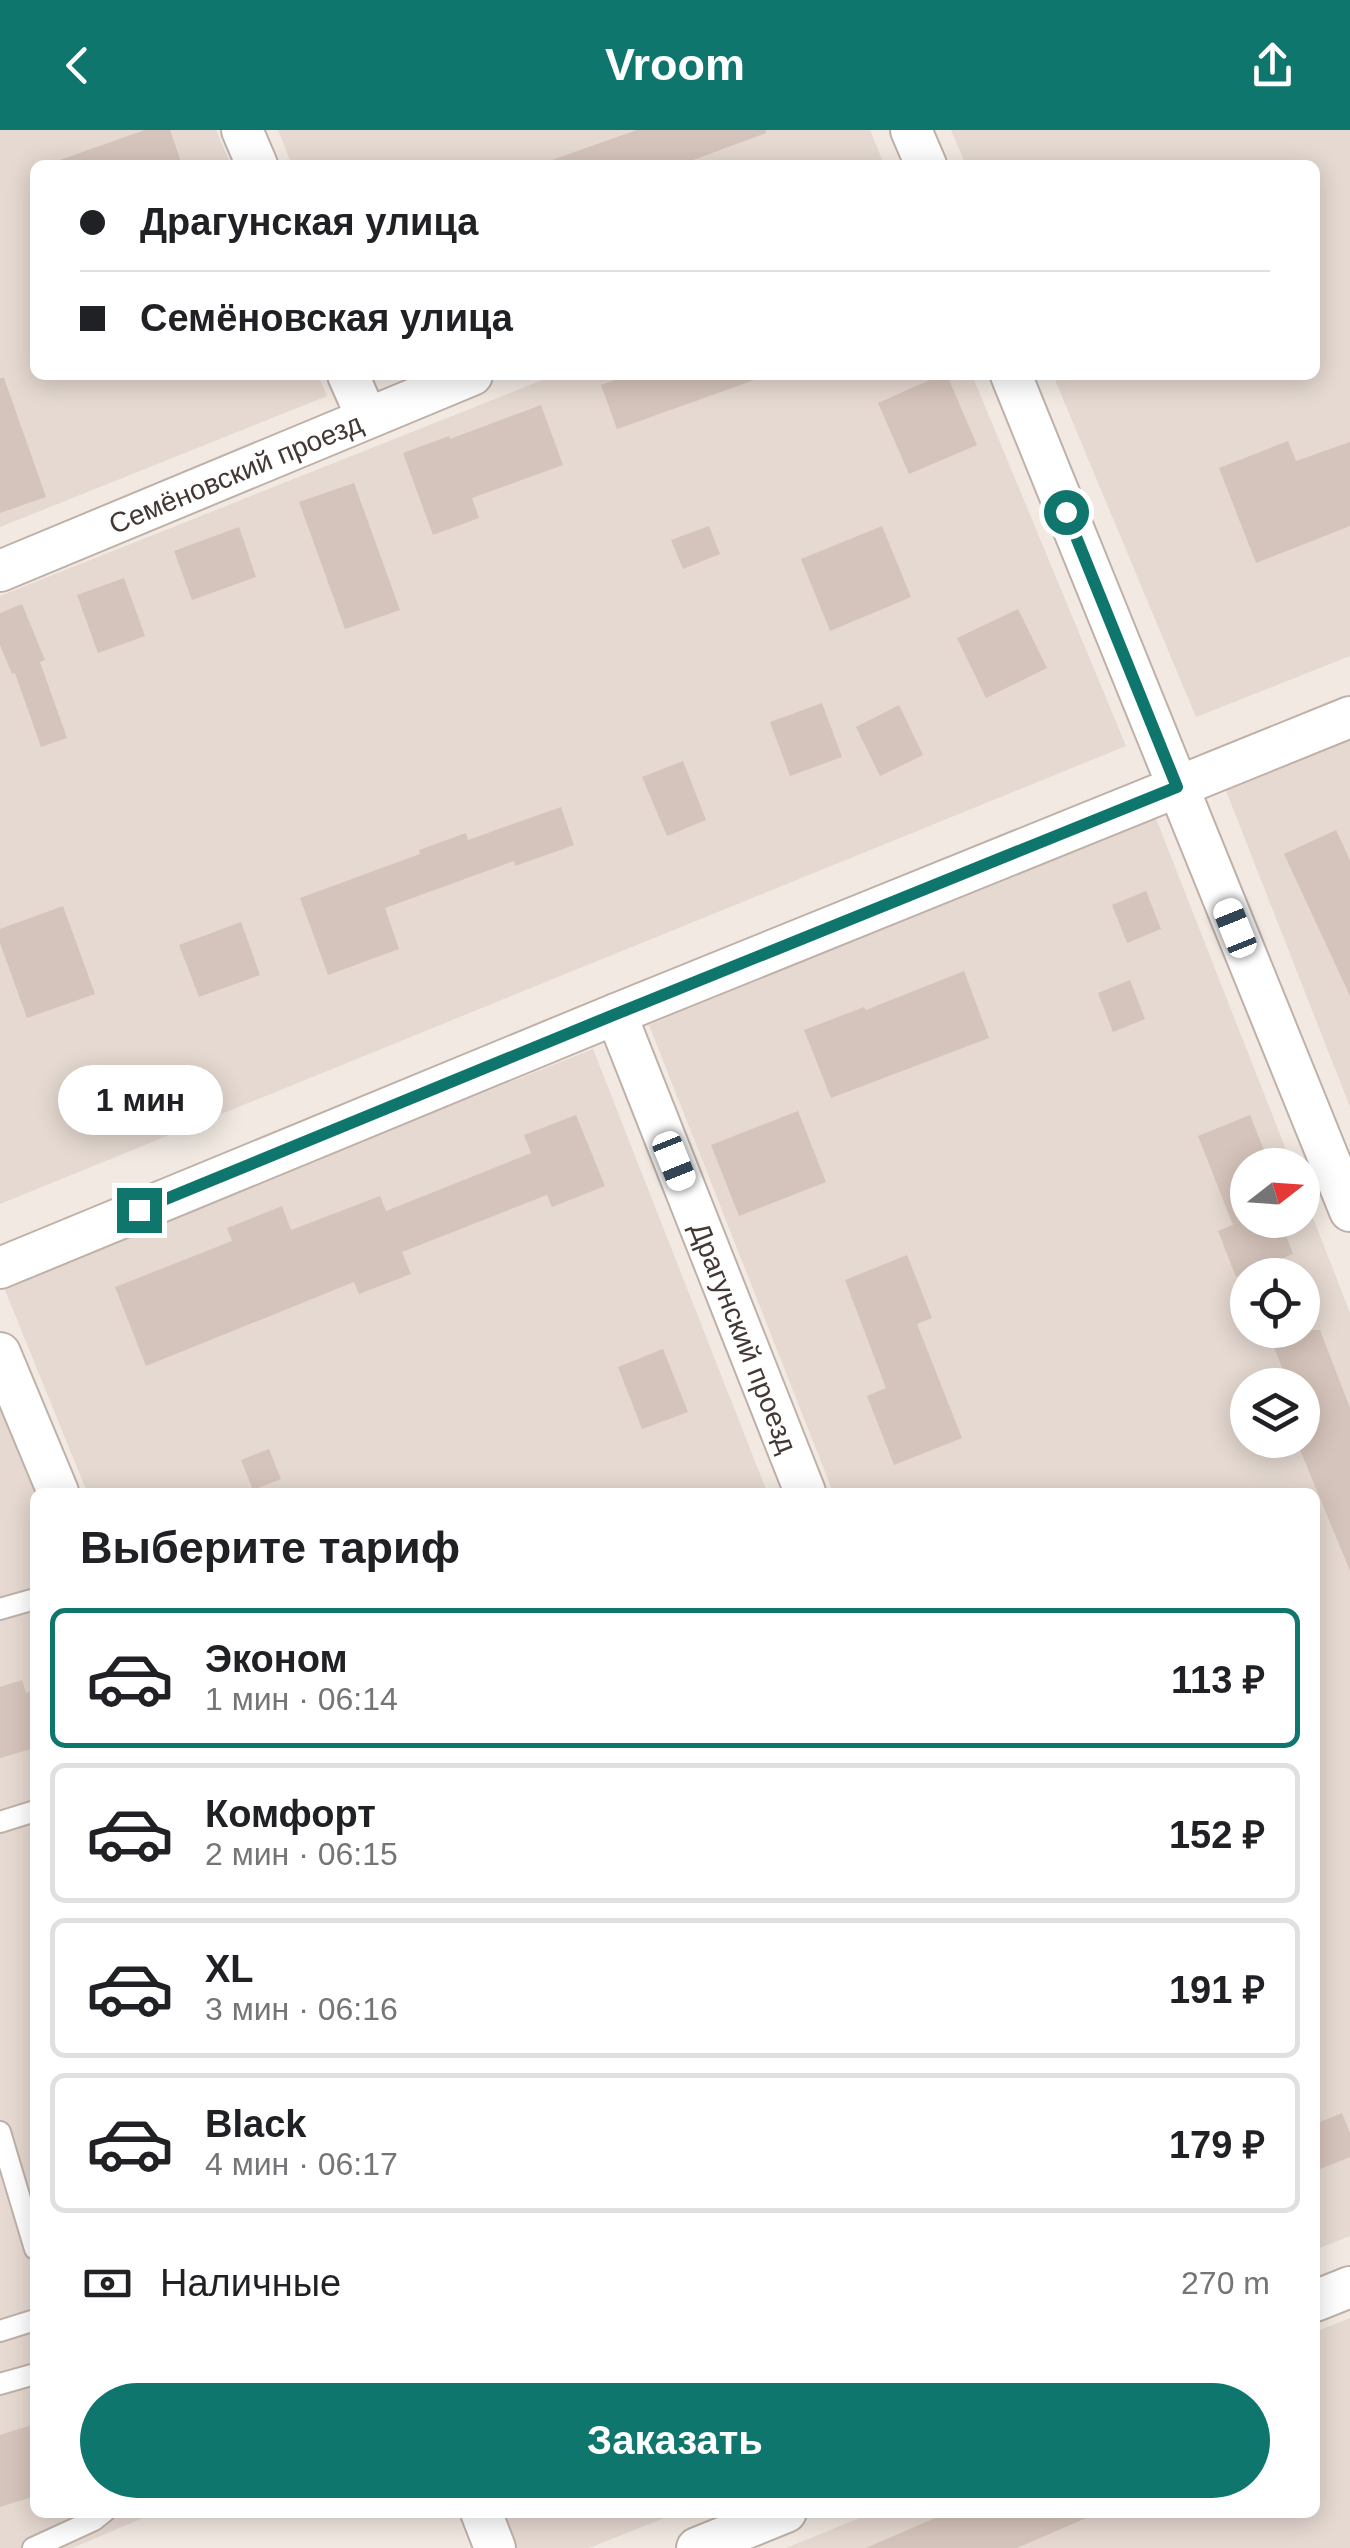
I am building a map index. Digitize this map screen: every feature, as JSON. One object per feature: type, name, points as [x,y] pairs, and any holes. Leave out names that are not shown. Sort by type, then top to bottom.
[{"type":"street","points":[[242,130],[255,160]]},
{"type":"street","points":[[911,130],[924,160]]},
{"type":"street","points":[[350,380],[367,418]]},
{"type":"street","name":"Семёновский проезд","points":[[0,571],[460,380]]},
{"type":"street","points":[[1013,380],[1350,1210]]},
{"type":"street","points":[[0,1268],[1350,717]]},
{"type":"street","name":"Драгунский проезд","points":[[616,1014],[803,1488]]},
{"type":"street","points":[[4,1371],[56,1488]]},
{"type":"street","points":[[1320,2299],[1350,2287]]},
{"type":"street","points":[[484,2518],[496,2548]]},
{"type":"street","points":[[697,2548],[771,2518]]},
{"type":"lane","points":[[0,1609],[30,1600]]},
{"type":"lane","points":[[0,1822],[30,1813]]},
{"type":"lane","points":[[2,2145],[30,2232]]},
{"type":"lane","points":[[0,2331],[30,2322]]},
{"type":"lane","points":[[0,2384],[30,2375]]},
{"type":"lane","points":[[33,2548],[96,2518]]},
{"type":"shaded area","points":[[0,130],[216,130],[229,160],[30,160],[30,380],[320,380],[327,396],[0,527]]},
{"type":"shaded area","points":[[278,130],[870,130],[882,160],[290,160]]},
{"type":"shaded area","points":[[951,130],[1350,130],[1350,656],[1196,717],[1055,380],[1320,380],[1320,160],[964,160]]},
{"type":"shaded area","points":[[542,380],[974,380],[1126,746],[0,1204],[0,596]]},
{"type":"shaded area","points":[[1350,738],[1350,1107],[1225,788]]},
{"type":"shaded area","points":[[1155,816],[1285,1148],[1230,1148],[1230,1238],[1320,1236],[1350,1313],[1350,2236],[1320,2248],[1320,1488],[831,1488],[649,1025]]},
{"type":"shaded area","points":[[593,1049],[765,1488],[85,1488],[3,1285]]},
{"type":"shaded area","points":[[0,1391],[39,1488],[30,1488],[30,2518],[143,2518],[72,2548],[0,2548]]},
{"type":"shaded area","points":[[1350,2318],[1350,2548],[786,2548],[860,2518],[1320,2518],[1320,2330]]},
{"type":"shaded area","points":[[504,2518],[664,2518],[589,2548],[517,2548]]},
{"type":"building","points":[[145,130],[170,130],[180,160],[60,160]]},
{"type":"building","points":[[637,130],[766,130],[693,160],[552,160]]},
{"type":"building","points":[[0,378],[4,378],[46,497],[0,513]]},
{"type":"building","points":[[615,380],[754,380],[617,429],[601,385]]},
{"type":"building","points":[[930,380],[949,380],[977,445],[909,474],[878,403]]},
{"type":"building","points":[[541,405],[563,465],[472,498],[479,518],[433,535],[403,453]]},
{"type":"building","points":[[1288,441],[1296,461],[1350,442],[1350,526],[1256,563],[1219,468]]},
{"type":"building","points":[[354,483],[400,610],[345,629],[299,502]]},
{"type":"building","points":[[709,526],[720,554],[683,569],[671,540]]},
{"type":"building","points":[[882,526],[911,597],[830,631],[801,559]]},
{"type":"building","points":[[239,527],[256,577],[192,600],[174,551]]},
{"type":"building","points":[[124,578],[145,636],[98,653],[77,595]]},
{"type":"building","points":[[22,604],[45,660],[40,662],[67,738],[41,747],[15,673],[12,674],[0,645],[0,613]]},
{"type":"building","points":[[1018,609],[1047,668],[986,698],[957,638]]},
{"type":"building","points":[[822,703],[842,757],[790,776],[770,722]]},
{"type":"building","points":[[899,705],[923,755],[880,776],[856,727]]},
{"type":"building","points":[[683,761],[706,820],[667,836],[642,777]]},
{"type":"building","points":[[561,807],[574,845],[515,866],[514,861],[385,908],[399,949],[328,975],[300,898],[466,833],[468,840]]},
{"type":"building","points":[[1336,830],[1350,860],[1350,996],[1284,854]]},
{"type":"building","points":[[1146,891],[1161,929],[1127,943],[1112,905]]},
{"type":"building","points":[[63,906],[95,994],[27,1018],[0,943],[0,929]]},
{"type":"building","points":[[241,922],[260,975],[199,997],[179,945]]},
{"type":"building","points":[[964,971],[989,1038],[831,1098],[804,1030]]},
{"type":"building","points":[[1130,980],[1145,1019],[1113,1032],[1098,993]]},
{"type":"building","points":[[798,1111],[826,1182],[739,1216],[711,1145]]},
{"type":"building","points":[[576,1115],[605,1186],[552,1207],[547,1195],[402,1252],[411,1274],[359,1294],[354,1282],[146,1366],[115,1287],[232,1241],[227,1228],[282,1206],[291,1230],[380,1196],[386,1211],[531,1153],[524,1135]]},
{"type":"building","points":[[1250,1115],[1263,1148],[1230,1148],[1230,1217],[1198,1136]]},
{"type":"building","points":[[1230,1226],[1230,1238],[1287,1238],[1293,1254],[1283,1258],[1230,1258],[1230,1262],[1218,1231]]},
{"type":"building","points":[[907,1255],[932,1318],[917,1324],[962,1438],[894,1465],[867,1396],[886,1388],[845,1280]]},
{"type":"building","points":[[1320,1330],[1350,1408],[1350,1571],[1320,1498],[1320,1488],[1316,1488],[1303,1458],[1320,1458],[1320,1368],[1282,1368],[1274,1348],[1320,1348]]},
{"type":"building","points":[[663,1349],[688,1412],[642,1429],[618,1367]]},
{"type":"building","points":[[269,1449],[281,1479],[252,1488],[241,1460]]},
{"type":"building","points":[[22,1680],[26,1693],[30,1692],[30,1749],[0,1758],[0,1687]]},
{"type":"building","points":[[1342,2113],[1350,2133],[1350,2157],[1320,2169],[1320,2122]]},
{"type":"building","points":[[30,2426],[30,2498],[0,2507],[0,2435]]},
{"type":"building","points":[[935,2518],[1086,2518],[1017,2548],[866,2548]]},
{"type":"route","points":[[139,1210],[1177,787],[1066,512]]}]
